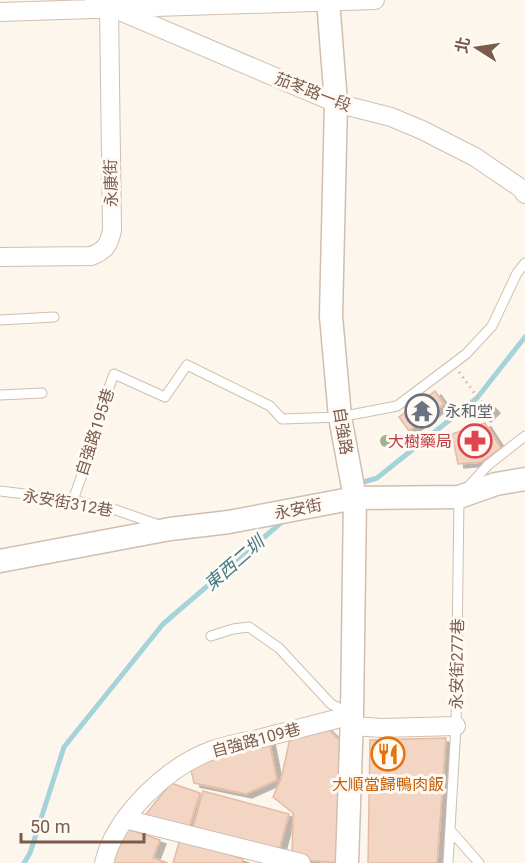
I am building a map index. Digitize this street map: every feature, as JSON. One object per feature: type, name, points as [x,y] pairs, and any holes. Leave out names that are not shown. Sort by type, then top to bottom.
[{"type":"street","points":[[0,12],[102,4],[375,0]]},
{"type":"street","name":"自強路","points":[[328,1],[336,103],[331,316],[340,417],[355,498],[352,720],[347,863]]},
{"type":"street","name":"茄苳路一段","points":[[102,4],[336,103],[391,117],[422,130],[475,157],[522,189],[525,194]]},
{"type":"street","name":"永康街","points":[[0,257],[91,256],[101,252],[110,242],[112,230],[102,4]]},
{"type":"street","name":"永安街","points":[[0,561],[170,529],[229,522],[355,498],[459,497],[496,484],[525,479]]},
{"type":"street","name":"自強路109巷","points":[[104,863],[125,819],[153,787],[187,763],[212,750],[352,720],[382,728],[456,726]]},
{"type":"street","points":[[125,819],[300,863]]},
{"type":"lane","points":[[340,417],[397,406],[466,354],[492,326],[525,263]]},
{"type":"lane","points":[[0,320],[54,317]]},
{"type":"lane","name":"自強路195巷","points":[[73,500],[87,460],[87,447],[114,374],[165,397],[187,365],[270,406],[282,420],[340,417]]},
{"type":"lane","points":[[0,395],[42,393]]},
{"type":"lane","points":[[459,497],[488,465],[525,436]]},
{"type":"lane","name":"永安街312巷","points":[[0,491],[73,500],[113,509],[170,529]]},
{"type":"lane","name":"永安街277巷","points":[[448,863],[456,726],[459,497]]},
{"type":"lane","points":[[211,636],[249,627],[279,648],[331,704],[352,720]]},
{"type":"lane","points":[[451,831],[479,863]]},
{"type":"path","points":[[452,364],[484,406]]},
{"type":"building","name":"永和堂","points":[[435,391],[444,404],[409,431],[399,417]]},
{"type":"building","points":[[489,404],[494,409],[485,418],[480,414]]},
{"type":"building","name":"大樹藥局","points":[[485,423],[501,448],[481,462],[458,464],[452,434]]},
{"type":"building","points":[[326,727],[342,743],[341,863],[292,859],[293,813],[273,797],[281,779],[291,734]]},
{"type":"building","points":[[446,738],[437,863],[368,863],[370,740]]},
{"type":"building","points":[[269,740],[277,780],[246,794],[194,783],[190,766]]},
{"type":"building","points":[[171,783],[200,793],[188,831],[142,819]]},
{"type":"building","points":[[203,791],[289,814],[278,854],[192,831]]},
{"type":"building","points":[[127,829],[160,840],[153,858],[168,863],[111,863]]},
{"type":"building","points":[[180,839],[243,859],[242,863],[173,863]]},
{"type":"waterway","name":"東西二圳","points":[[357,484],[377,478],[477,398],[525,337]]},
{"type":"waterway","name":"東西二圳","points":[[24,863],[30,853],[64,747],[163,624],[283,521]]},
{"type":"place","name":"永和堂","points":[[422,411]]},
{"type":"place","name":"大樹藥局","points":[[475,441]]},
{"type":"place","name":"大順當歸鴨肉飯","points":[[388,754]]}]
